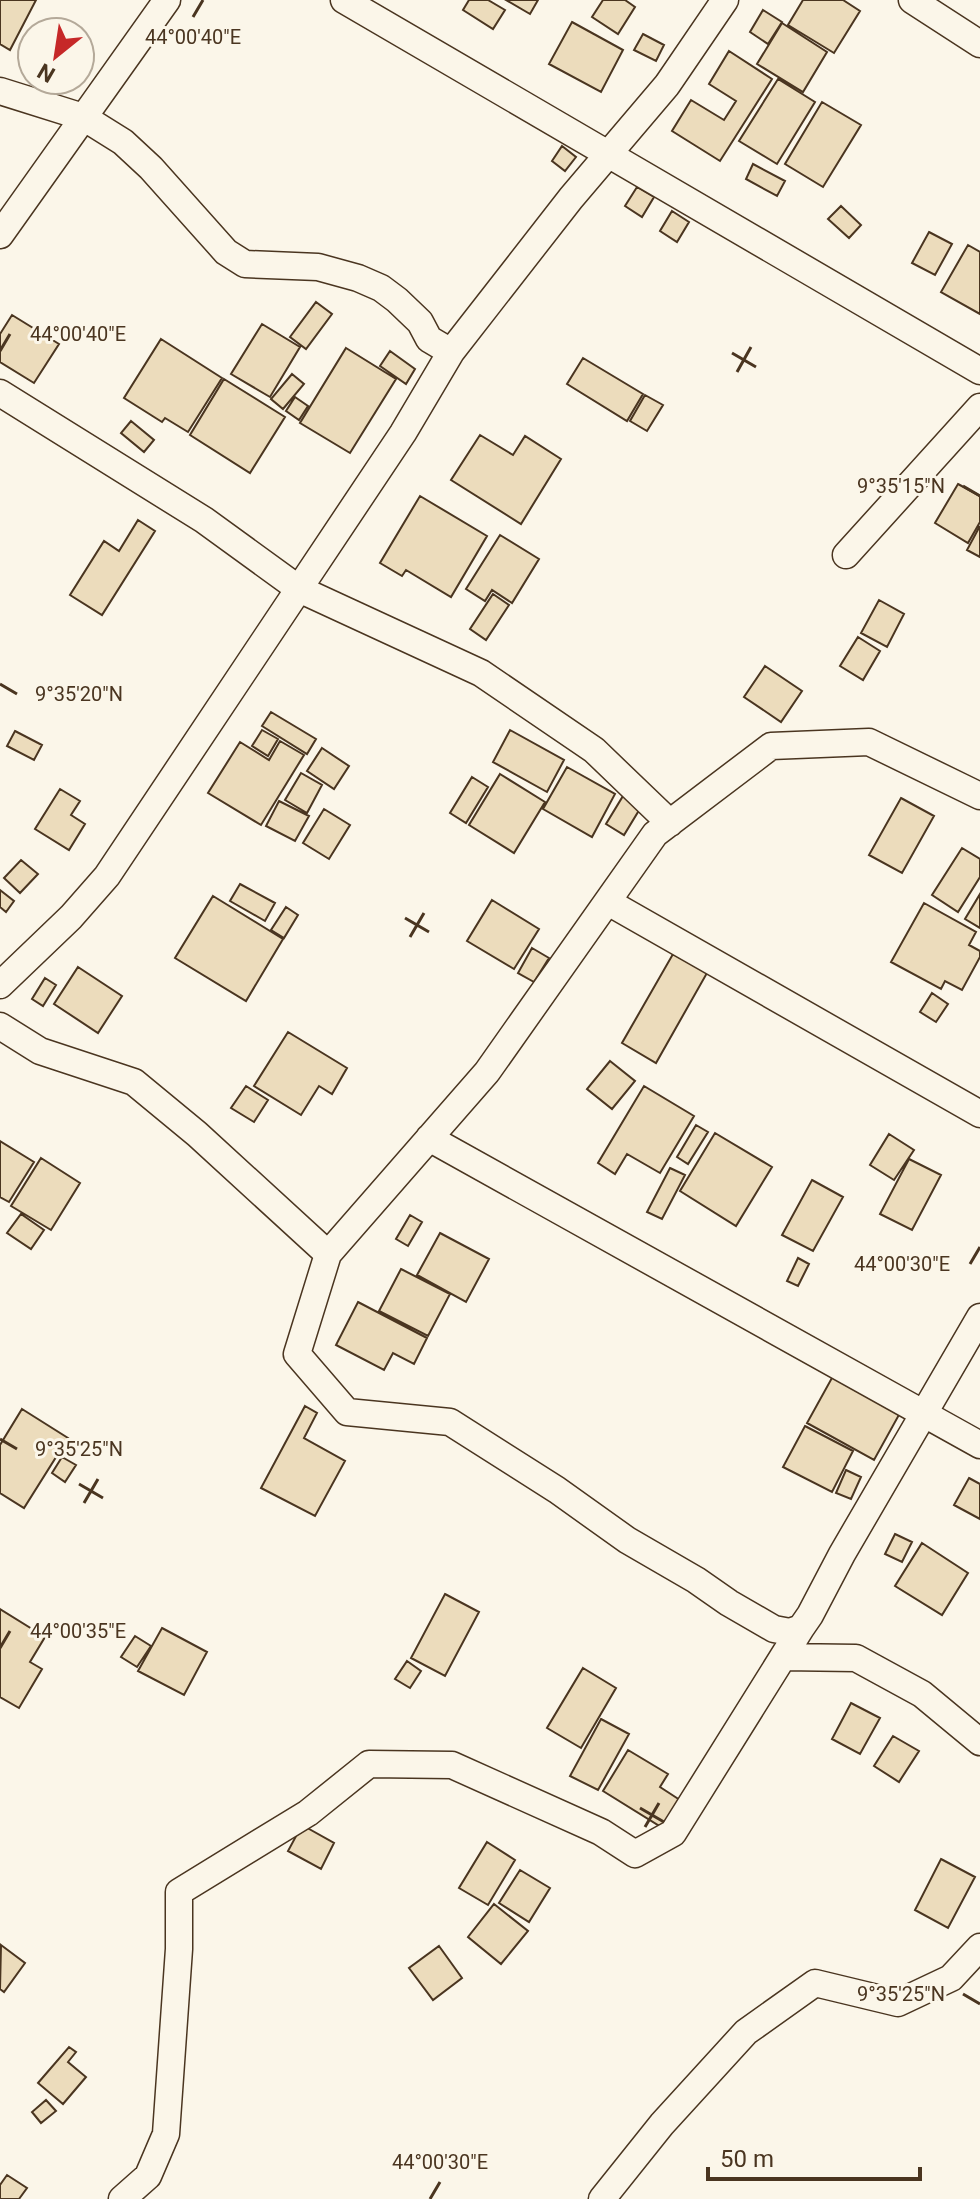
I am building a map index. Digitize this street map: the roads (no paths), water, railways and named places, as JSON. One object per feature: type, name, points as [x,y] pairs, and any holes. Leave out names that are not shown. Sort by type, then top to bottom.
[{"type":"street","points":[[0,235],[167,0]]},
{"type":"street","points":[[344,0],[980,371]]},
{"type":"street","points":[[0,985],[71,917],[107,876],[403,433],[451,352],[608,153],[667,85],[725,0]]},
{"type":"street","points":[[912,0],[980,44]]},
{"type":"street","points":[[0,91],[83,117],[123,142],[151,168],[226,252],[245,264],[318,267],[358,278],[381,288],[420,322],[429,339],[451,352]]},
{"type":"street","points":[[0,393],[204,520],[299,589],[481,673],[594,750],[670,823]]},
{"type":"street","points":[[846,555],[980,407]]},
{"type":"street","points":[[801,1628],[790,1632],[763,1624],[627,1540],[557,1490],[450,1422],[347,1412],[297,1354],[328,1254],[487,1072],[655,834],[771,746],[869,742],[980,796]]},
{"type":"street","points":[[608,902],[980,1114]]},
{"type":"street","points":[[0,1026],[40,1051],[134,1082],[197,1134],[328,1254]]},
{"type":"street","points":[[429,1138],[980,1445]]},
{"type":"street","points":[[122,2199],[148,2176],[166,2134],[179,1949],[179,1892],[308,1813],[369,1764],[452,1765],[601,1832],[635,1854],[673,1833],[801,1628],[980,1317]]},
{"type":"street","points":[[783,1657],[856,1658],[922,1694],[980,1742]]},
{"type":"street","points":[[602,2199],[662,2124],[746,2032],[815,1983],[898,2003],[951,1978],[980,1947]]}]
